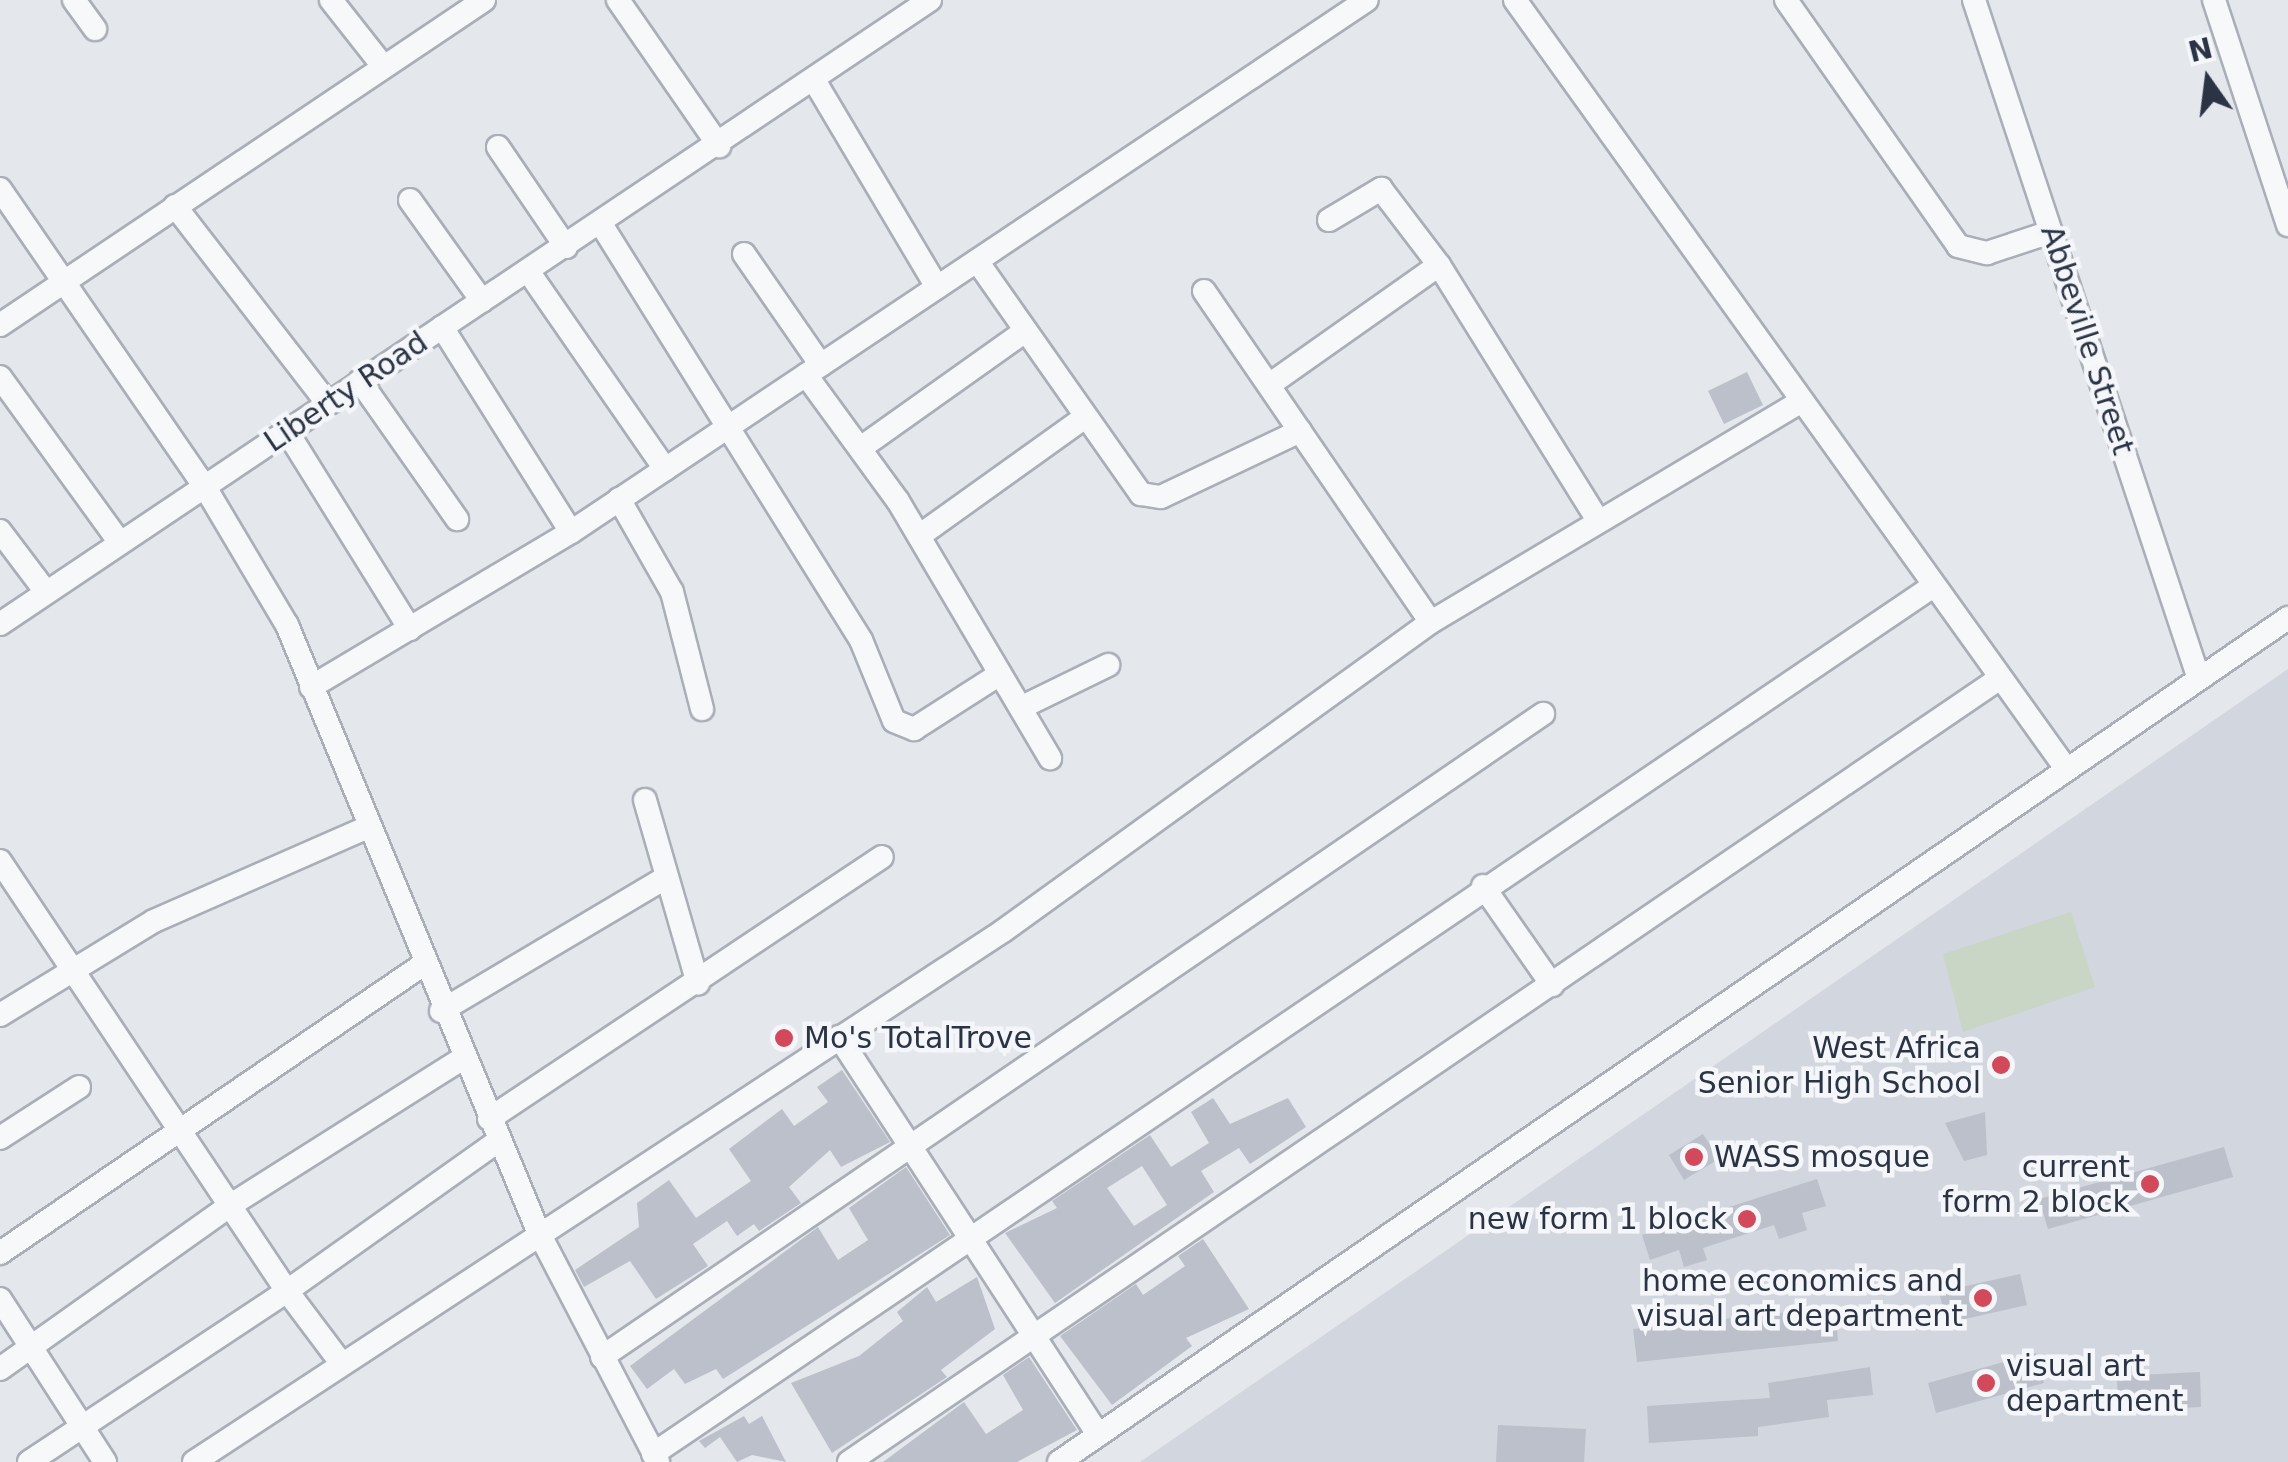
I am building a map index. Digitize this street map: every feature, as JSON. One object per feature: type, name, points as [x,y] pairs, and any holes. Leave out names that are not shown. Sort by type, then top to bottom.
[{"type":"street","points":[[74,0],[95,29]]},
{"type":"street","points":[[332,0],[383,66]]},
{"type":"street","points":[[0,325],[484,0]]},
{"type":"street","points":[[618,0],[719,146]]},
{"type":"street","name":"Liberty Road","points":[[0,624],[360,381],[719,146],[930,0]]},
{"type":"street","points":[[311,687],[571,532],[1368,0]]},
{"type":"street","points":[[1515,0],[1799,404],[2067,770]]},
{"type":"street","points":[[1786,0],[1958,246],[1987,253],[2051,232]]},
{"type":"street","name":"Abbeville Street","points":[[1974,0],[2199,679]]},
{"type":"street","points":[[2214,0],[2288,225]]},
{"type":"street","points":[[814,80],[936,288]]},
{"type":"street","points":[[498,147],[566,247]]},
{"type":"street","points":[[0,190],[68,280],[205,487],[287,625],[370,826],[421,966],[538,1231],[656,1458],[1483,886],[1933,586]]},
{"type":"street","points":[[1329,220],[1380,190],[1439,264],[1598,520]]},
{"type":"street","points":[[410,200],[482,301]]},
{"type":"street","points":[[175,206],[328,404]]},
{"type":"street","points":[[601,224],[861,640],[894,721],[914,729],[1000,674]]},
{"type":"street","points":[[744,254],[919,536],[1050,758]]},
{"type":"street","points":[[977,260],[1081,420],[1141,494],[1161,497],[1300,431]]},
{"type":"street","points":[[1269,385],[1439,264]]},
{"type":"street","points":[[528,271],[664,468]]},
{"type":"street","points":[[1204,290],[1430,622]]},
{"type":"street","points":[[442,327],[571,532]]},
{"type":"street","points":[[862,447],[1024,332]]},
{"type":"street","points":[[0,377],[120,543]]},
{"type":"street","points":[[360,381],[458,519]]},
{"type":"street","points":[[194,1462],[538,1231],[1003,931],[1430,622],[1799,404]]},
{"type":"street","points":[[919,536],[1081,420]]},
{"type":"street","points":[[288,433],[410,629]]},
{"type":"street","points":[[619,499],[672,592],[702,709]]},
{"type":"street","points":[[0,531],[46,592]]},
{"type":"street","points":[[1059,1462],[2288,618]]},
{"type":"street","points":[[1022,707],[1108,665]]},
{"type":"street","points":[[849,1462],[1034,1331],[2000,678]]},
{"type":"street","points":[[602,1356],[1543,714]]},
{"type":"street","points":[[644,800],[662,880],[698,984]]},
{"type":"street","points":[[0,1015],[72,968],[235,881],[370,826]]},
{"type":"street","points":[[29,1462],[287,1291],[494,1130],[882,857]]},
{"type":"street","points":[[0,861],[9,894],[72,968],[234,1202],[287,1291],[340,1364]]},
{"type":"street","points":[[441,1011],[662,880]]},
{"type":"street","points":[[1483,886],[1552,984]]},
{"type":"street","points":[[0,1252],[421,966]]},
{"type":"street","points":[[839,1037],[1034,1331],[1098,1435]]},
{"type":"street","points":[[0,1369],[234,1202],[462,1059]]},
{"type":"street","points":[[0,1138],[79,1087]]},
{"type":"street","points":[[0,1300],[105,1462]]},
{"type":"shaded area","name":"West Africa Senior High School","points":[[2288,669],[2288,1462],[1140,1462]]},
{"type":"green space","points":[[2071,912],[2095,987],[1963,1032],[1943,954]]},
{"type":"building","points":[[1747,372],[1763,405],[1724,424],[1708,391]]},
{"type":"building","points":[[842,1070],[890,1142],[841,1167],[830,1150],[789,1187],[801,1203],[759,1231],[754,1224],[737,1236],[727,1221],[693,1244],[708,1266],[656,1299],[630,1261],[584,1287],[575,1270],[639,1227],[637,1203],[669,1180],[696,1218],[751,1181],[729,1149],[782,1109],[794,1126],[828,1102],[817,1087]]},
{"type":"building","points":[[1213,1098],[1230,1124],[1288,1098],[1306,1127],[1250,1164],[1239,1148],[1201,1171],[1214,1192],[1055,1303],[1005,1233],[1057,1208],[1052,1201],[1150,1135],[1171,1167],[1209,1143],[1191,1112]],"holes":[[[1142,1166],[1167,1205],[1134,1226],[1107,1188]]]},
{"type":"building","points":[[1985,1112],[1987,1155],[1964,1161],[1945,1123]]},
{"type":"building","name":"WASS mosque","points":[[1703,1134],[1719,1159],[1684,1180],[1669,1155]]},
{"type":"building","name":"current form 2 block","points":[[2224,1147],[2233,1177],[2048,1229],[2039,1199]]},
{"type":"building","points":[[906,1167],[950,1235],[723,1379],[716,1369],[685,1384],[674,1369],[647,1389],[630,1366],[818,1227],[838,1260],[868,1240],[849,1208]]},
{"type":"building","name":"new form 1 block","points":[[1817,1179],[1826,1206],[1802,1213],[1807,1230],[1779,1239],[1774,1225],[1703,1248],[1707,1260],[1684,1267],[1679,1250],[1650,1260],[1642,1235]]},
{"type":"building","points":[[1203,1239],[1249,1309],[1186,1338],[1192,1346],[1112,1405],[1060,1336],[1136,1284],[1143,1295],[1185,1266],[1178,1256]]},
{"type":"building","name":"home economics and visual art department","points":[[2020,1274],[2027,1305],[1947,1323],[1939,1292]]},
{"type":"building","points":[[977,1277],[995,1329],[941,1370],[947,1377],[832,1453],[791,1383],[859,1356],[903,1321],[897,1312],[927,1287],[936,1302]]},
{"type":"building","points":[[1835,1307],[1838,1341],[1637,1362],[1633,1329]]},
{"type":"building","name":"visual art department","points":[[2036,1353],[2044,1383],[1936,1413],[1928,1383]]},
{"type":"building","points":[[1029,1357],[1077,1430],[1017,1462],[883,1462],[964,1402],[986,1434],[1023,1410],[1003,1375]]},
{"type":"building","points":[[1870,1367],[1873,1395],[1827,1400],[1829,1417],[1758,1427],[1758,1436],[1649,1443],[1647,1406],[1770,1398],[1768,1383]]},
{"type":"building","points":[[2200,1372],[2201,1407],[2118,1411],[2117,1376]]},
{"type":"building","points":[[744,1416],[749,1424],[762,1416],[786,1462],[752,1455],[737,1462],[720,1437],[705,1448],[699,1441]]},
{"type":"building","points":[[1498,1425],[1586,1429],[1584,1462],[1496,1462]]},
{"type":"place","name":"Mo's TotalTrove","points":[[784,1038]]},
{"type":"place","name":"West Africa Senior High School","points":[[2001,1065]]},
{"type":"place","name":"WASS mosque","points":[[1694,1157]]},
{"type":"place","name":"current form 2 block","points":[[2150,1184]]},
{"type":"place","name":"new form 1 block","points":[[1747,1219]]},
{"type":"place","name":"home economics and visual art department","points":[[1983,1298]]},
{"type":"place","name":"visual art department","points":[[1986,1383]]}]
